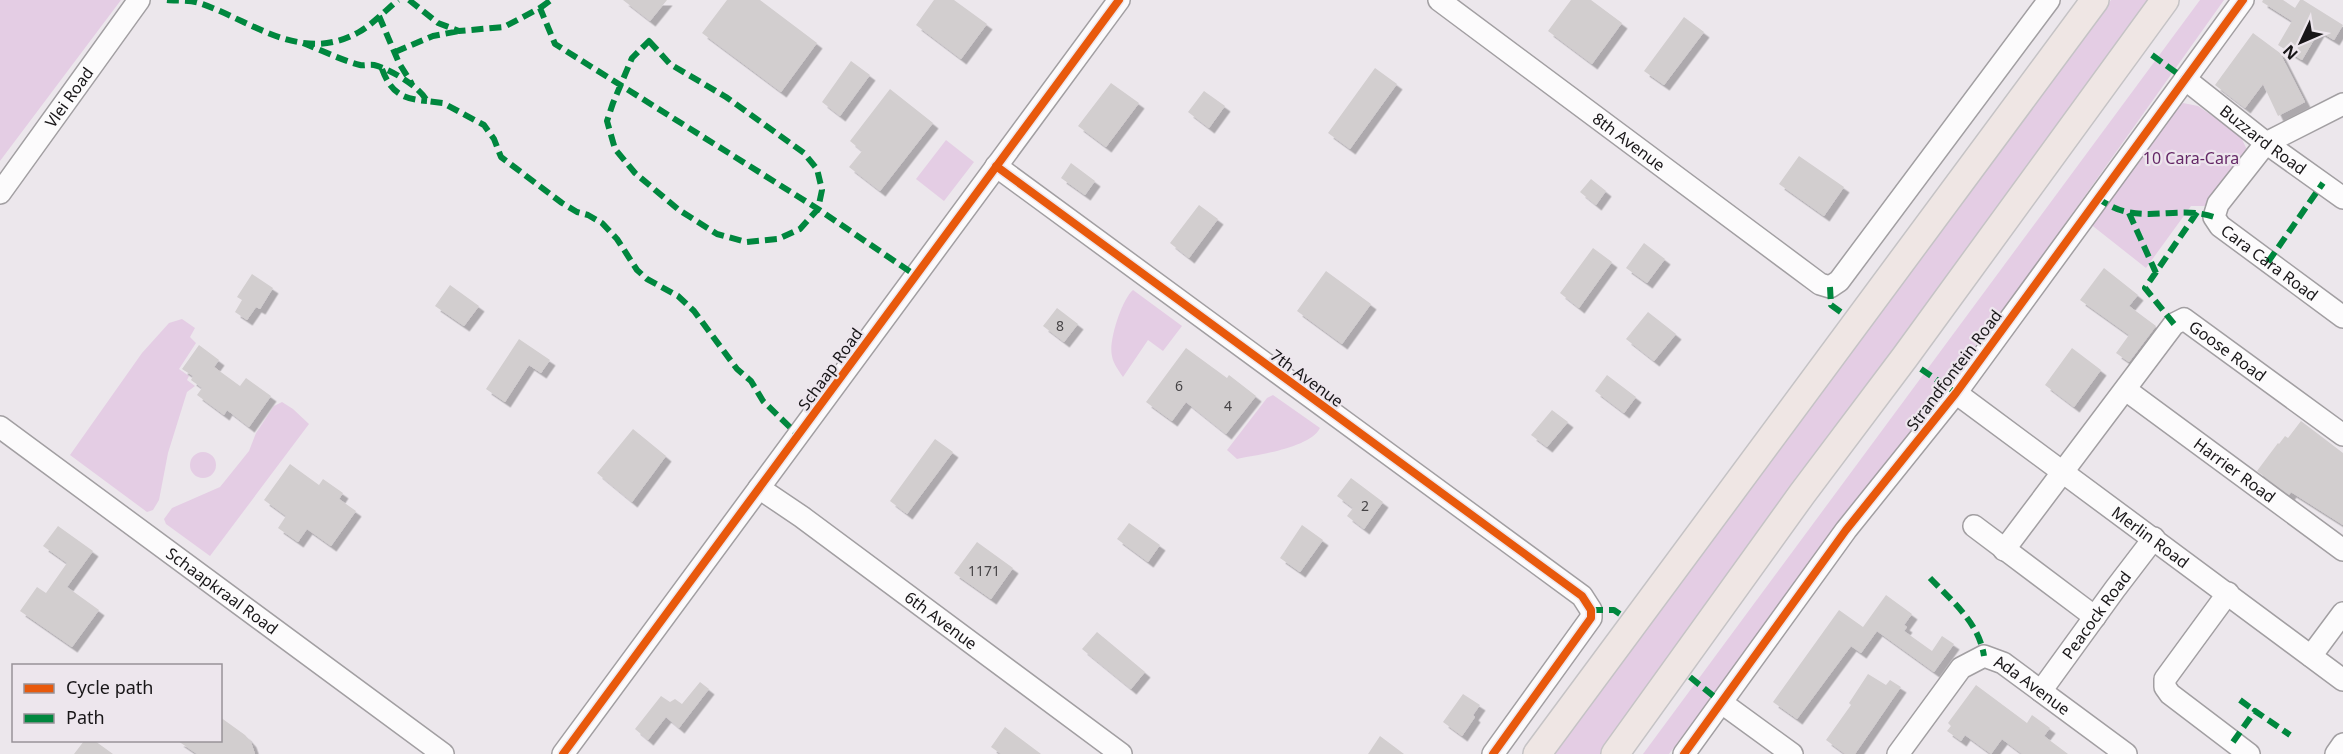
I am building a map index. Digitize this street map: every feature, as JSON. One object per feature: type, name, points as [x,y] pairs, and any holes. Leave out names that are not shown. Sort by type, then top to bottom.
[{"type":"main road","points":[[1537,754],[2095,0]]},
{"type":"main road","points":[[1615,754],[1802,494],[1905,357],[2165,0]]},
{"type":"street","name":"Vlei Road","points":[[0,193],[139,0]]},
{"type":"street","name":"Schaap Road","points":[[563,754],[1119,0]]},
{"type":"street","name":"8th Avenue","points":[[1440,0],[1820,284],[1830,287],[1839,281],[2049,0]]},
{"type":"street","name":"Strandfontein Road","points":[[1684,754],[1846,530],[1956,393],[2242,0]]},
{"type":"street","name":"Buzzard Road","points":[[2185,79],[2266,143],[2343,198]]},
{"type":"street","points":[[2266,143],[2343,104]]},
{"type":"street","name":"Cara Cara Road","points":[[2266,143],[2218,204],[2214,217],[2220,226],[2343,317]]},
{"type":"street","name":"7th Avenue","points":[[996,166],[1582,596],[1591,610],[1591,618],[1493,754]]},
{"type":"street","name":"Goose Road","points":[[2004,550],[2174,324],[2184,318],[2343,435]]},
{"type":"street","name":"Harrier Road","points":[[2126,390],[2343,550]]},
{"type":"street","name":"Merlin Road","points":[[1956,393],[2343,680]]},
{"type":"street","name":"Schaapkraal Road","points":[[0,427],[443,754]]},
{"type":"street","name":"6th Avenue","points":[[759,488],[1121,754]]},
{"type":"street","points":[[1974,526],[2095,617]]},
{"type":"street","name":"Peacock Road","points":[[2041,691],[2154,538]]},
{"type":"street","points":[[2228,593],[2165,679],[2165,687],[2170,694],[2249,754]]},
{"type":"street","points":[[2311,656],[2343,613]]},
{"type":"street","name":"Ada Avenue","points":[[1898,754],[1961,668],[1984,656],[2003,663],[2126,754]]},
{"type":"street","points":[[1722,703],[1792,754]]},
{"type":"street","points":[[2336,754],[2343,744]]},
{"type":"green space","points":[[0,0],[121,0],[0,161]]},
{"type":"green space","points":[[2111,0],[2153,0],[1600,754],[1554,754],[1671,593]]},
{"type":"green space","points":[[2200,0],[2224,0],[2006,307],[1952,375],[1933,405],[1669,754],[1643,754]]},
{"type":"green space","name":"10 Cara-Cara","points":[[2183,103],[2198,106],[2240,135],[2248,152],[2208,206],[2191,206],[2146,268],[2089,223],[2172,111]]},
{"type":"green space","points":[[946,140],[974,162],[944,201],[916,179]]},
{"type":"green space","points":[[1133,290],[1182,326],[1163,351],[1148,340],[1123,377],[1113,359],[1112,341],[1120,311]]},
{"type":"green space","points":[[182,319],[195,328],[190,337],[196,343],[179,369],[189,376],[187,380],[195,386],[187,392],[168,453],[159,500],[153,510],[147,512],[70,455],[142,353],[169,323]]},
{"type":"green space","points":[[1273,395],[1320,428],[1306,441],[1295,446],[1237,459],[1227,450],[1267,398]]},
{"type":"green space","points":[[282,402],[309,424],[210,556],[166,524],[164,519],[172,508],[220,487],[249,451],[256,433],[274,406]]},
{"type":"green space","points":[[203,452],[212,456],[216,465],[212,474],[203,478],[194,474],[190,465],[194,456]]},
{"type":"building","points":[[623,0],[667,0],[650,21]]},
{"type":"building","points":[[727,0],[760,0],[817,43],[781,92],[702,33]]},
{"type":"building","points":[[934,0],[954,0],[987,24],[961,59],[916,25]]},
{"type":"building","points":[[1571,0],[1591,0],[1622,23],[1592,64],[1548,31]]},
{"type":"building","points":[[2263,0],[2283,0],[2295,8],[2300,0],[2303,0],[2343,25],[2334,40],[2319,31],[2302,60],[2278,45],[2292,21],[2262,2]]},
{"type":"building","points":[[1684,17],[1704,32],[1664,85],[1644,71]]},
{"type":"building","points":[[2253,33],[2280,53],[2305,102],[2278,116],[2263,84],[2245,108],[2215,85]]},
{"type":"building","points":[[851,61],[870,75],[840,116],[822,102]]},
{"type":"building","points":[[1375,68],[1397,84],[1350,149],[1328,133]]},
{"type":"building","points":[[1111,83],[1139,103],[1106,147],[1078,126]]},
{"type":"building","points":[[890,89],[933,123],[880,191],[849,167],[862,151],[850,141]]},
{"type":"building","points":[[1204,91],[1225,106],[1209,128],[1188,112]]},
{"type":"building","points":[[1799,156],[1844,187],[1824,216],[1779,184]]},
{"type":"building","points":[[1071,163],[1095,181],[1085,195],[1061,178]]},
{"type":"building","points":[[1591,179],[1606,191],[1596,205],[1580,192]]},
{"type":"building","points":[[1199,205],[1218,219],[1189,258],[1170,243]]},
{"type":"building","points":[[1644,243],[1665,259],[1647,283],[1626,268]]},
{"type":"building","points":[[1593,248],[1612,262],[1579,308],[1560,293]]},
{"type":"building","points":[[2104,268],[2138,295],[2129,306],[2156,326],[2129,362],[2116,353],[2129,335],[2080,300]]},
{"type":"building","points":[[1326,271],[1371,304],[1342,344],[1297,311]]},
{"type":"building","points":[[252,274],[273,288],[260,309],[256,307],[247,320],[235,312],[242,300],[237,297]]},
{"type":"building","points":[[450,285],[479,306],[464,326],[435,306]]},
{"type":"building","points":[[1057,308],[1078,324],[1064,342],[1043,326]]},
{"type":"building","points":[[1648,312],[1676,334],[1654,361],[1626,339]]},
{"type":"building","points":[[519,339],[550,360],[541,373],[529,365],[505,402],[486,389]]},
{"type":"building","points":[[199,345],[219,360],[214,367],[240,386],[246,378],[271,396],[249,427],[227,410],[224,415],[197,395],[202,388],[191,380],[193,376],[182,369]]},
{"type":"building","points":[[1186,348],[1227,378],[1229,375],[1256,396],[1226,434],[1186,402],[1172,421],[1146,402]]},
{"type":"building","points":[[2072,348],[2101,370],[2074,407],[2045,385]]},
{"type":"building","points":[[1607,375],[1636,397],[1624,413],[1595,391]]},
{"type":"building","points":[[1552,410],[1568,422],[1547,447],[1531,435]]},
{"type":"building","points":[[2301,421],[2343,453],[2343,525],[2291,492],[2289,495],[2257,471],[2278,443],[2285,436],[2288,438]]},
{"type":"building","points":[[633,429],[666,456],[632,502],[597,473]]},
{"type":"building","points":[[935,439],[953,452],[907,514],[890,501]]},
{"type":"building","points":[[290,464],[319,485],[323,479],[343,493],[339,499],[356,511],[331,546],[307,529],[298,542],[278,528],[286,516],[264,500]]},
{"type":"building","points":[[1351,478],[1383,502],[1364,529],[1347,516],[1353,508],[1337,496]]},
{"type":"building","points":[[1129,523],[1160,545],[1148,562],[1117,539]]},
{"type":"building","points":[[1302,525],[1323,540],[1300,572],[1280,558]]},
{"type":"building","points":[[58,526],[93,551],[67,587],[99,610],[72,647],[20,611],[37,587],[46,593],[67,563],[43,546]]},
{"type":"building","points":[[977,542],[1013,568],[991,599],[954,573]]},
{"type":"building","points":[[1886,595],[1912,614],[1904,625],[1907,627],[1904,631],[1932,651],[1942,636],[1954,644],[1934,672],[1877,631],[1861,653],[1851,646],[1797,719],[1773,702],[1839,610],[1863,627]]},
{"type":"building","points":[[1097,632],[1145,672],[1131,689],[1082,649]]},
{"type":"building","points":[[1868,674],[1886,685],[1890,680],[1901,687],[1855,754],[1845,754],[1826,740],[1851,705],[1849,703]]},
{"type":"building","points":[[700,682],[709,689],[679,728],[666,717],[648,740],[635,729],[661,696],[670,702],[675,699],[682,704]]},
{"type":"building","points":[[1976,685],[2027,723],[2032,715],[2050,728],[2044,736],[2068,754],[2022,754],[2002,739],[1991,754],[1965,735],[1961,741],[1947,731],[1951,726],[1948,723]]},
{"type":"building","points":[[1463,694],[1480,705],[1462,736],[1443,722]]},
{"type":"building","points":[[222,718],[245,735],[251,742],[255,754],[197,754],[179,742],[222,742]]},
{"type":"building","points":[[1005,727],[1041,754],[1001,754],[991,747]]},
{"type":"building","points":[[1380,736],[1404,754],[1368,754]]},
{"type":"building","points":[[83,742],[96,742],[113,754],[74,754]]},
{"type":"marked path","points":[[167,0],[199,3],[277,36],[297,42],[317,44],[338,41],[359,32],[398,0]]},
{"type":"marked path","points":[[409,0],[438,23],[459,31],[504,27],[540,8],[555,44],[818,209],[915,275]]},
{"type":"marked path","points":[[540,8],[551,0]]},
{"type":"marked path","points":[[379,16],[399,63],[412,84]]},
{"type":"marked path","points":[[395,52],[433,36],[459,31]]},
{"type":"marked path","points":[[649,41],[670,64],[726,97],[804,153],[817,169],[822,190],[818,209],[800,229],[778,239],[746,242],[717,234],[679,210],[635,173],[615,149],[607,121],[632,58],[649,41]]},
{"type":"marked path","points":[[303,43],[353,63],[374,65],[388,70],[411,84],[427,101],[443,103],[484,125],[494,139],[501,157],[562,203],[602,223],[617,239],[637,270],[647,279],[678,296],[694,311],[737,369],[751,381],[763,401],[798,435]]},
{"type":"marked path","points":[[2152,55],[2185,79]]},
{"type":"marked path","points":[[382,69],[389,84],[398,93],[411,99],[427,101]]},
{"type":"marked path","points":[[2268,262],[2323,183]]},
{"type":"marked path","points":[[2097,198],[2116,208],[2139,214],[2192,213],[2214,217]]},
{"type":"marked path","points":[[2174,324],[2145,288],[2198,211]]},
{"type":"marked path","points":[[2129,213],[2156,273]]},
{"type":"marked path","points":[[1830,287],[1831,305],[1842,313]]},
{"type":"marked path","points":[[1921,369],[1956,393]]},
{"type":"marked path","points":[[1930,578],[1971,623],[1977,633],[1984,656]]},
{"type":"marked path","points":[[1591,610],[1614,610],[1620,614]]},
{"type":"marked path","points":[[1690,677],[1722,703]]},
{"type":"marked path","points":[[2240,700],[2255,711]]},
{"type":"marked path","points":[[2233,742],[2255,711],[2290,735]]},
{"type":"cycle path","points":[[563,754],[1119,0]]},
{"type":"cycle path","points":[[1684,754],[1846,530],[1956,393],[2243,0]]},
{"type":"cycle path","points":[[996,166],[1582,596],[1591,610],[1591,618],[1493,754]]}]
